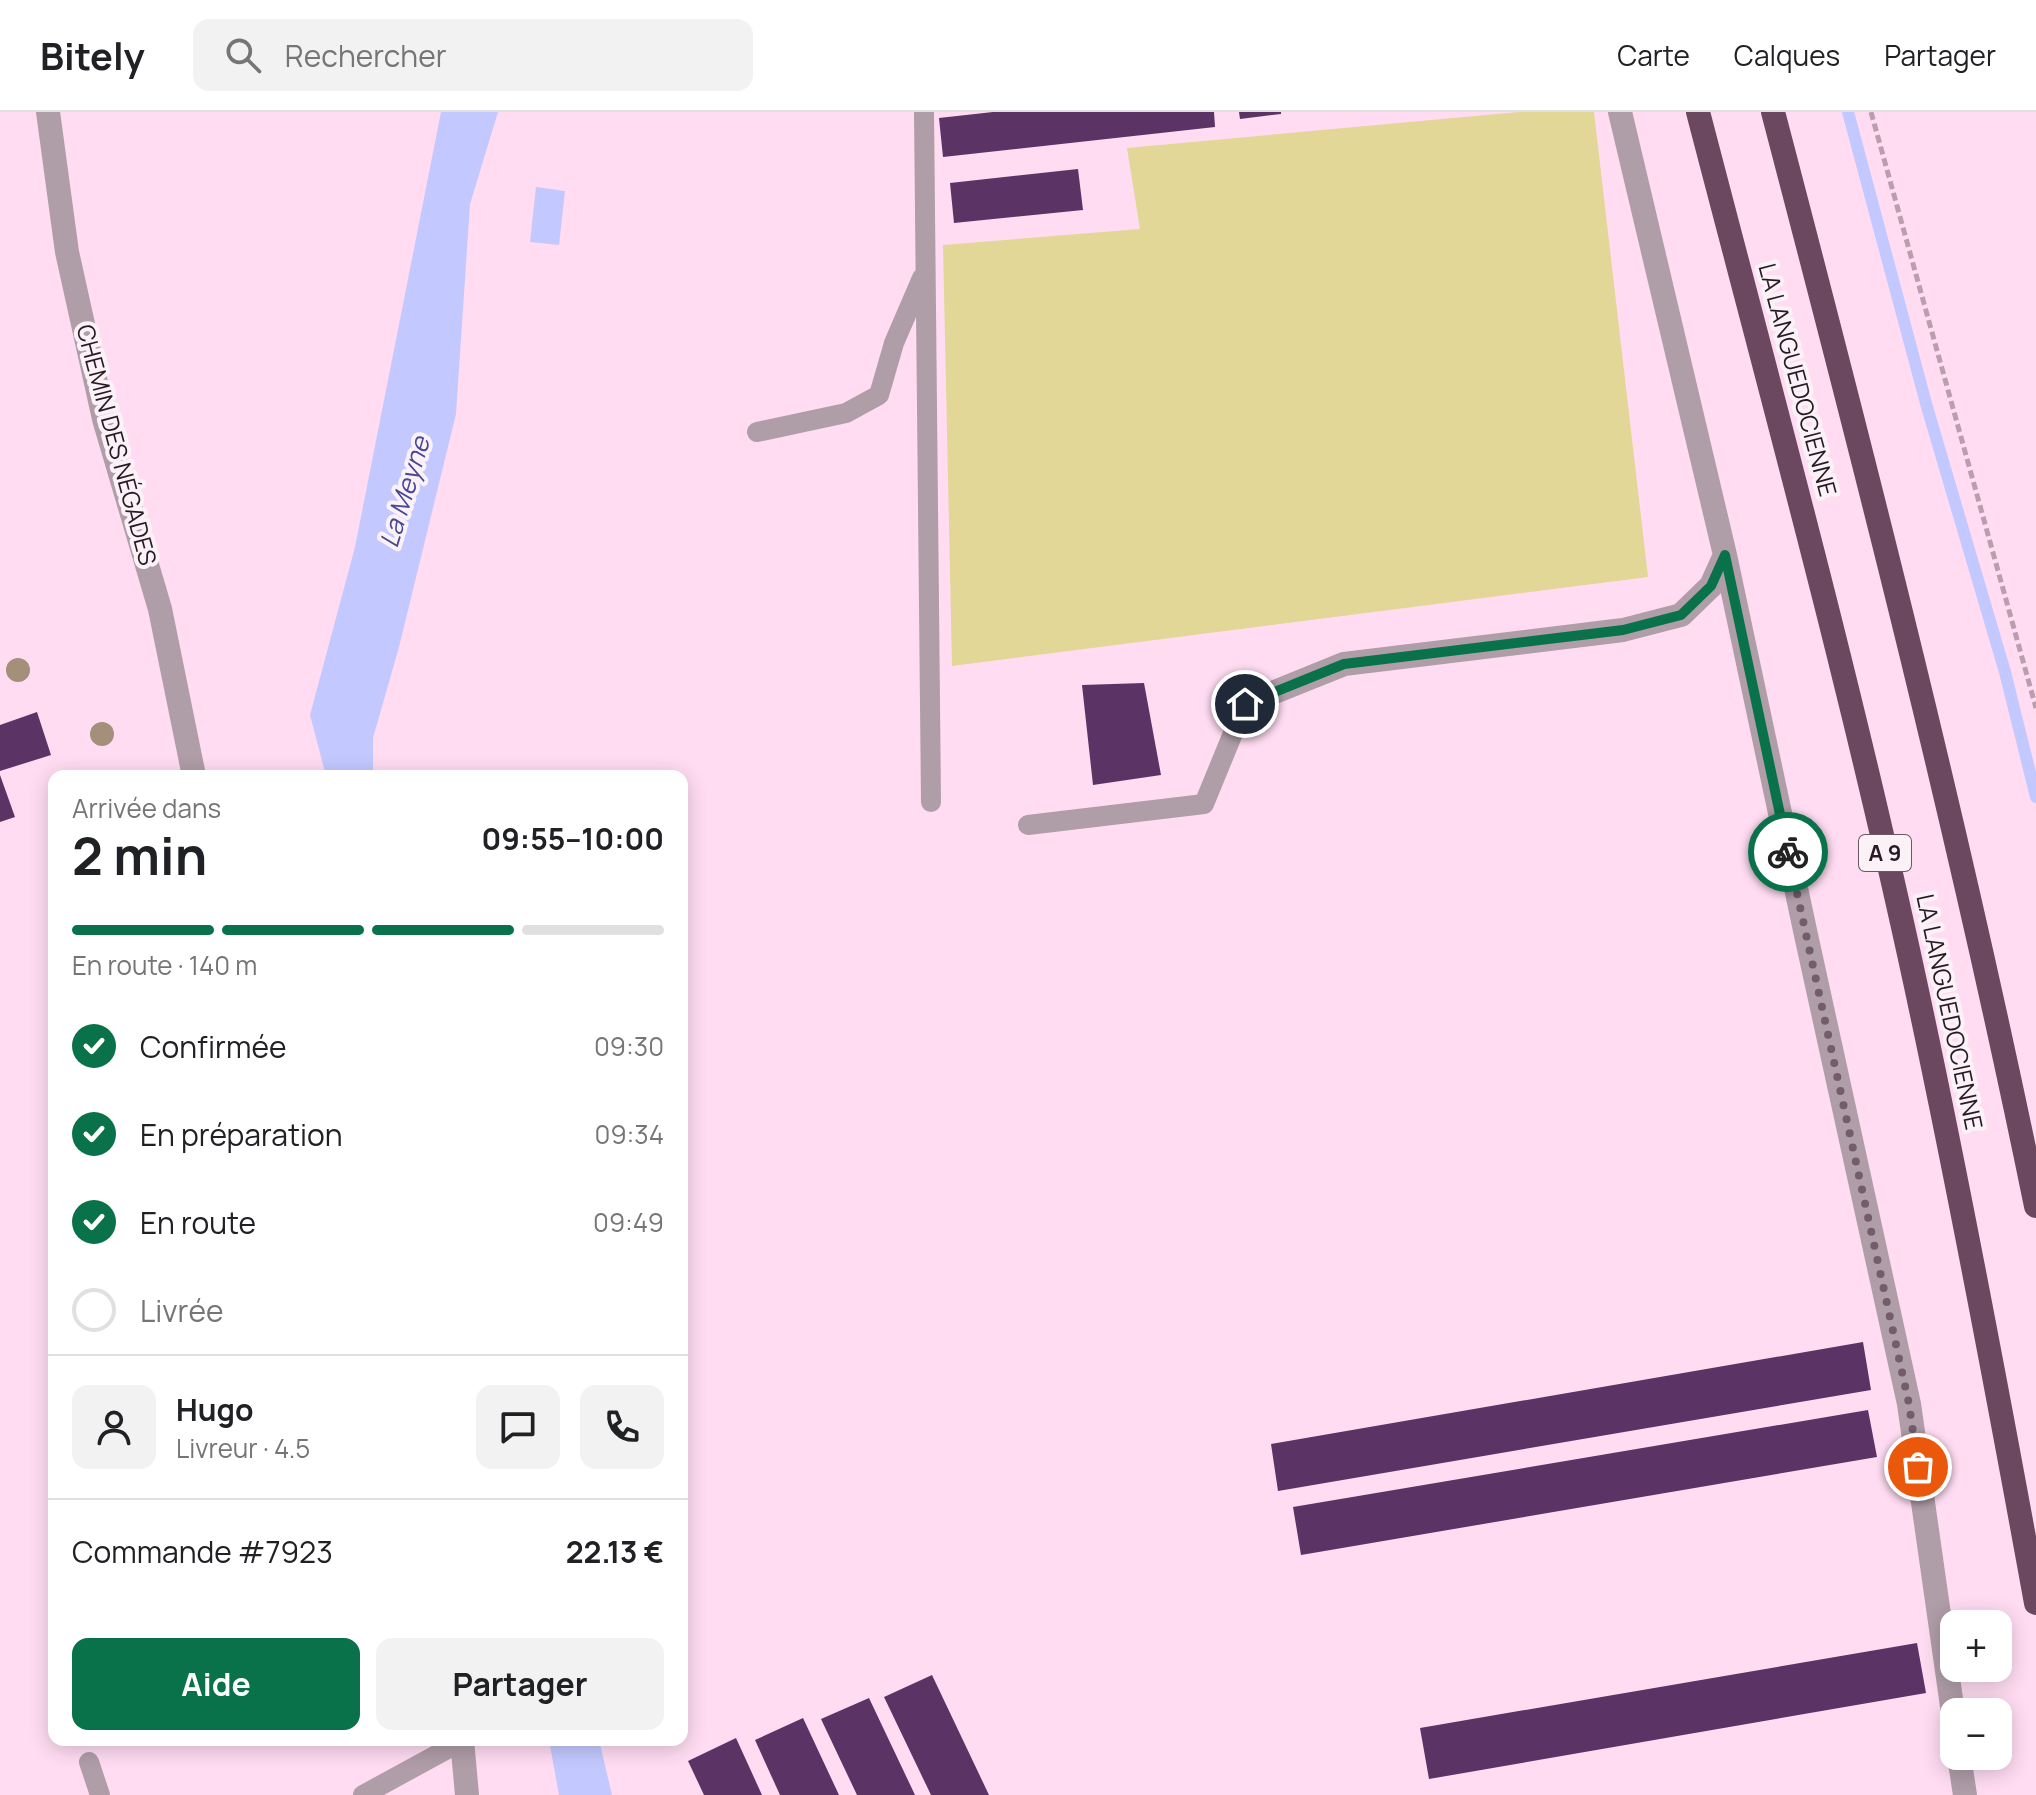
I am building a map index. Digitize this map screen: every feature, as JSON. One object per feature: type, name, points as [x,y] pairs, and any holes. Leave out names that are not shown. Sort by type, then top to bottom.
[{"type":"highway","name":"LA LANGUEDOCIENNE","points":[[1698,112],[1836,641],[1913,975],[1980,1297],[2036,1603]]},
{"type":"highway","name":"LA LANGUEDOCIENNE","points":[[1773,112],[1898,605],[1984,962],[2036,1206]]},
{"type":"street","name":"CHEMIN DES NÉGADES","points":[[48,112],[67,252],[104,419],[160,609],[193,770]]},
{"type":"street","points":[[1620,112],[1725,555],[1909,1404],[1951,1698]]},
{"type":"street","points":[[1245,704],[1344,664],[1623,630],[1681,615],[1711,586],[1725,555]]},
{"type":"street","points":[[462,1746],[467,1795]]},
{"type":"street","points":[[1961,1770],[1965,1795]]},
{"type":"lane","points":[[924,112],[931,802]]},
{"type":"lane","points":[[757,432],[846,413],[879,395],[894,343],[926,271]]},
{"type":"lane","points":[[1028,825],[1204,804],[1245,704]]},
{"type":"lane","points":[[363,1795],[453,1746]]},
{"type":"lane","points":[[89,1762],[100,1795]]},
{"type":"path","points":[[1871,112],[2036,708]]},
{"type":"shaded area","points":[[1519,112],[1594,112],[1648,577],[952,666],[943,245],[1140,229],[1127,148]]},
{"type":"water","name":"La Meyne","points":[[441,112],[498,112],[470,204],[456,414],[399,647],[373,738],[373,770],[324,770],[310,715],[355,547]]},
{"type":"water","points":[[536,187],[565,191],[559,245],[530,242]]},
{"type":"water","points":[[550,1746],[600,1746],[612,1795],[559,1795]]},
{"type":"building","points":[[993,112],[1214,112],[1215,127],[943,157],[939,118]]},
{"type":"building","points":[[1239,112],[1281,112],[1281,114],[1240,119]]},
{"type":"building","points":[[1078,169],[1083,210],[954,223],[950,183]]},
{"type":"building","points":[[1144,683],[1161,775],[1093,785],[1082,685]]},
{"type":"building","points":[[37,712],[51,755],[0,771],[0,725]]},
{"type":"building","points":[[0,775],[15,817],[0,822]]},
{"type":"building","points":[[1863,1342],[1871,1390],[1278,1491],[1271,1444]]},
{"type":"building","points":[[1868,1410],[1877,1457],[1301,1555],[1293,1507]]},
{"type":"building","points":[[1917,1643],[1926,1693],[1429,1779],[1420,1728]]},
{"type":"building","points":[[932,1675],[989,1795],[931,1795],[884,1697]]},
{"type":"building","points":[[869,1698],[915,1795],[857,1795],[821,1719]]},
{"type":"building","points":[[803,1718],[839,1795],[780,1795],[755,1740]]},
{"type":"building","points":[[736,1738],[762,1795],[704,1795],[688,1761]]},
{"type":"waterway","points":[[1848,112],[1927,407],[2005,672],[2036,797]]},
{"type":"way so far","points":[[1788,852],[1909,1404],[1918,1467]]},
{"type":"route","points":[[1245,704],[1344,664],[1623,630],[1681,615],[1711,586],[1725,555],[1788,852]]}]
